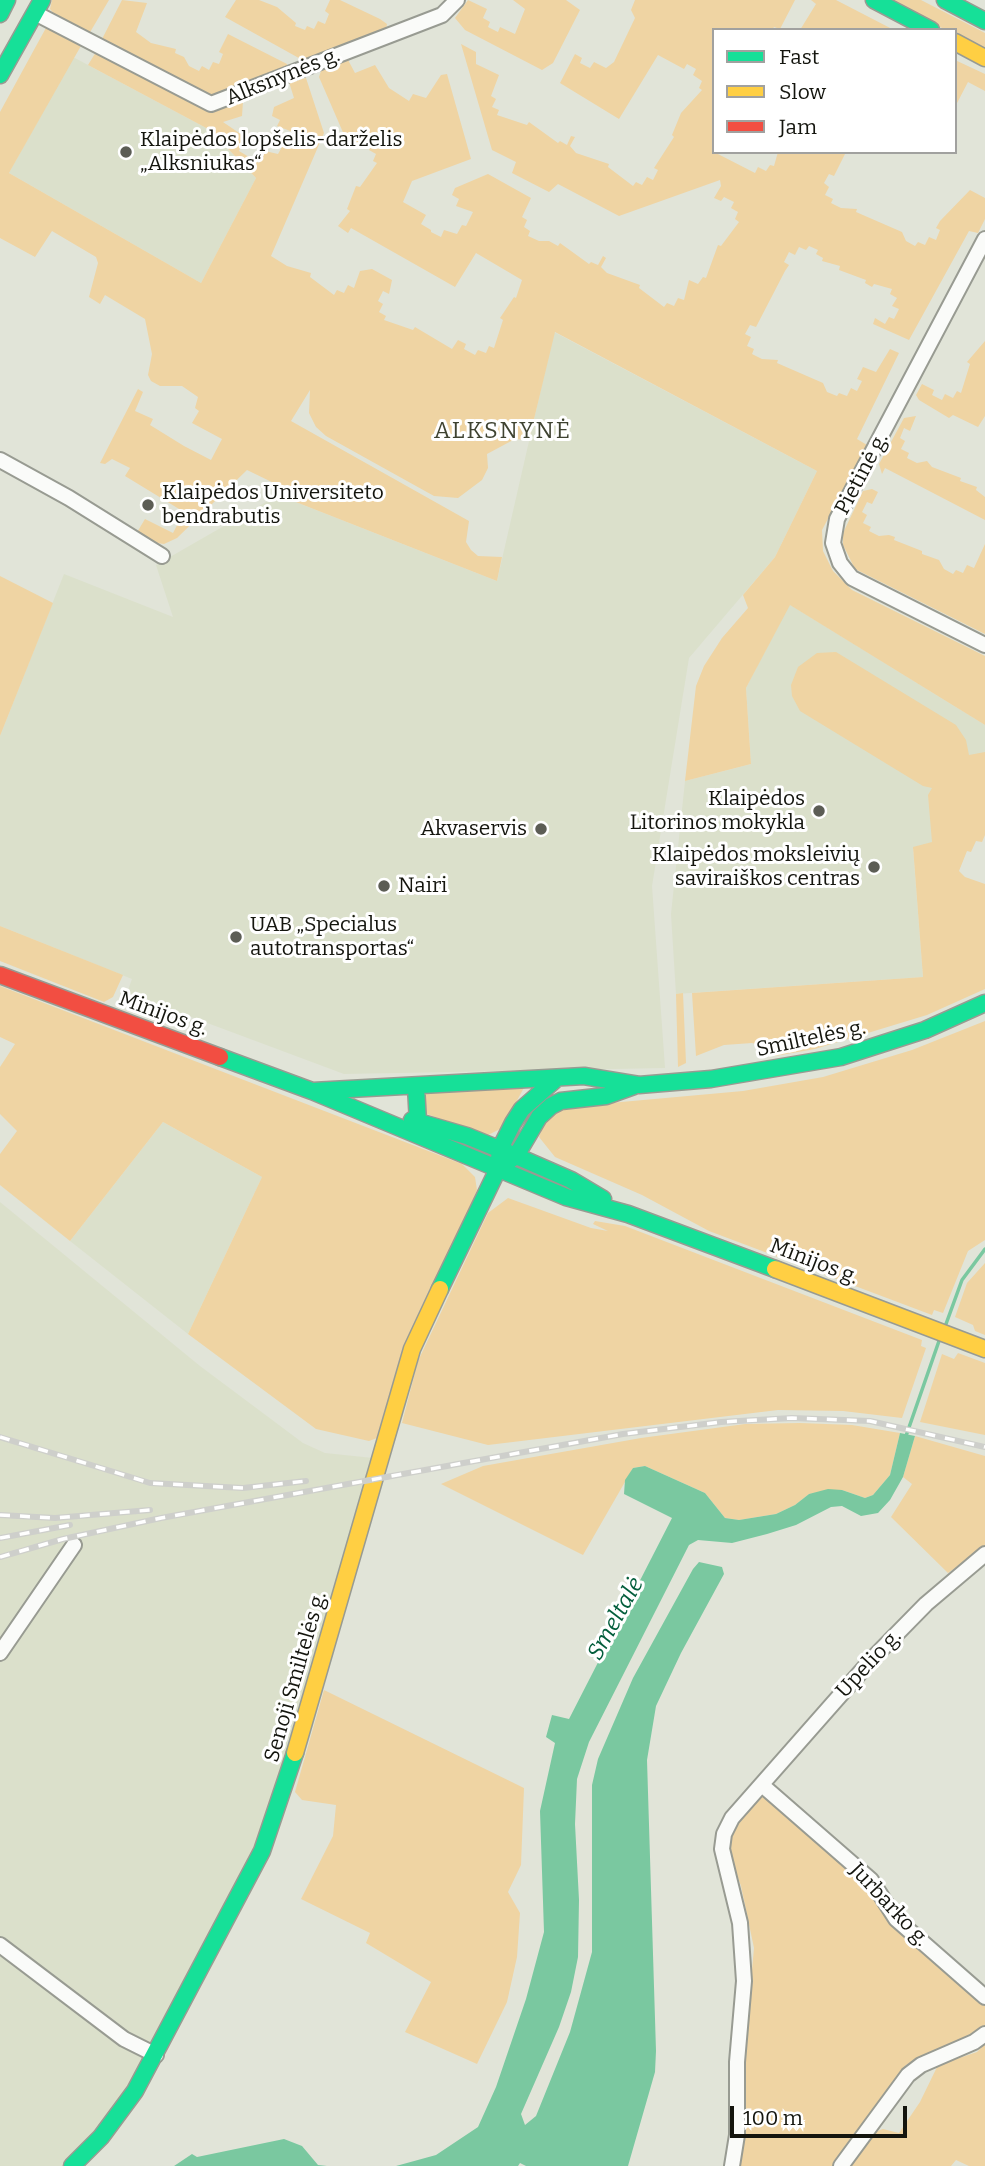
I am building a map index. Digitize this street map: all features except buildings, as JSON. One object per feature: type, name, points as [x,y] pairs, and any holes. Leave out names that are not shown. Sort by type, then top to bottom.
[{"type":"street","points":[[0,14],[7,0]]},
{"type":"street","name":"Alksnynės g.","points":[[39,6],[211,104],[442,15],[457,0]]},
{"type":"street","points":[[874,0],[927,28]]},
{"type":"street","points":[[945,0],[985,21]]},
{"type":"street","points":[[0,75],[5,52],[39,6]]},
{"type":"street","points":[[957,43],[985,58]]},
{"type":"street","name":"Pietinė g.","points":[[985,239],[837,519],[833,543],[840,563],[852,578],[985,645]]},
{"type":"street","points":[[0,460],[69,498],[162,556]]},
{"type":"street","name":"Minijos g.","points":[[0,975],[312,1091],[566,1197],[628,1214],[985,1349]]},
{"type":"street","name":"Smiltelės g.","points":[[639,1085],[753,1073],[841,1057],[925,1030],[985,1003]]},
{"type":"street","points":[[312,1091],[584,1076],[639,1085]]},
{"type":"street","points":[[498,1169],[500,1149],[522,1109],[556,1079]]},
{"type":"street","points":[[498,1169],[516,1156],[539,1117],[551,1106],[561,1101],[606,1096],[639,1085]]},
{"type":"street","points":[[416,1087],[418,1122]]},
{"type":"street","name":"Minijos g.","points":[[312,1091],[500,1149],[571,1180],[628,1214]]},
{"type":"street","name":"Senoji Smiltelės g.","points":[[72,2166],[118,2116],[156,2055],[254,1869],[272,1827],[307,1719],[412,1349],[498,1169]]},
{"type":"street","points":[[0,1653],[74,1545]]},
{"type":"street","name":"Upelio g.","points":[[732,2166],[737,2135],[737,2062],[744,1981],[740,1923],[722,1849],[724,1834],[732,1818],[882,1649],[926,1604],[985,1554]]},
{"type":"street","name":"Jurbarko g.","points":[[762,1785],[870,1880],[896,1919],[985,1997]]},
{"type":"street","points":[[0,1945],[124,2039],[156,2055]]},
{"type":"street","points":[[841,2166],[908,2076],[921,2065],[974,2042],[985,2034]]},
{"type":"shaded area","points":[[52,0],[109,0],[89,34],[55,15],[50,9]]},
{"type":"shaded area","points":[[122,0],[147,3],[136,32],[151,43],[176,49],[175,53],[184,57],[189,66],[199,71],[202,66],[209,70],[213,62],[219,64],[223,54],[219,52],[228,34],[287,64],[287,69],[217,96],[209,96],[101,41]]},
{"type":"shaded area","points":[[236,0],[259,0],[277,7],[296,23],[295,26],[305,30],[307,26],[314,29],[318,21],[325,24],[329,14],[325,11],[330,0],[340,0],[387,24],[386,29],[306,62],[225,17]]},
{"type":"shaded area","points":[[468,0],[487,9],[483,18],[490,22],[488,27],[498,32],[500,27],[515,34],[525,9],[513,0],[566,0],[580,10],[553,63],[542,70],[465,30],[455,18]]},
{"type":"shaded area","points":[[635,0],[795,0],[781,28],[712,28],[712,154],[718,154],[755,173],[758,167],[766,171],[770,165],[774,166],[777,154],[845,154],[834,176],[829,174],[824,183],[829,187],[825,195],[833,199],[831,203],[841,208],[857,209],[856,212],[902,232],[906,241],[915,246],[918,242],[925,245],[929,237],[936,240],[940,230],[936,228],[940,221],[970,190],[985,198],[985,219],[978,233],[969,231],[909,340],[873,324],[875,318],[885,324],[889,317],[894,319],[899,309],[892,306],[897,298],[890,294],[892,289],[874,284],[872,287],[865,283],[866,280],[839,270],[840,266],[822,261],[823,258],[816,254],[818,250],[809,246],[806,250],[799,247],[795,255],[789,252],[784,262],[789,265],[756,327],[750,325],[745,334],[751,337],[747,346],[754,349],[752,354],[762,359],[778,360],[777,363],[823,383],[827,392],[837,396],[839,393],[847,396],[851,388],[857,391],[862,381],[857,379],[863,367],[876,372],[890,349],[899,353],[857,439],[867,445],[822,530],[823,551],[833,571],[852,590],[985,656],[985,725],[790,605],[746,688],[751,764],[685,781],[696,686],[704,666],[722,638],[748,608],[743,595],[775,557],[817,471],[555,332],[529,440],[515,439],[487,454],[488,468],[482,480],[458,498],[434,496],[326,436],[316,427],[309,413],[310,390],[291,421],[469,521],[466,542],[471,550],[478,556],[502,557],[497,581],[278,495],[280,486],[247,470],[177,538],[164,544],[157,543],[136,534],[145,519],[173,533],[184,512],[125,476],[130,468],[112,459],[105,464],[100,463],[138,389],[143,392],[135,411],[153,419],[150,425],[184,446],[211,460],[222,439],[192,423],[199,411],[195,408],[198,397],[182,386],[160,386],[151,381],[148,375],[152,354],[145,319],[105,295],[100,304],[89,297],[98,263],[96,257],[52,231],[35,257],[0,238],[0,112],[47,26],[82,44],[9,173],[201,283],[256,178],[210,130],[88,65],[96,52],[206,109],[217,110],[243,101],[242,116],[223,122],[245,137],[239,151],[259,163],[265,151],[278,154],[283,145],[286,146],[293,132],[277,126],[280,120],[272,116],[274,107],[294,98],[289,82],[306,78],[324,133],[271,256],[287,266],[311,273],[310,277],[334,295],[337,290],[344,293],[348,285],[354,288],[360,271],[372,269],[392,280],[389,294],[383,291],[378,301],[383,304],[379,312],[386,316],[384,320],[413,330],[415,327],[452,349],[458,340],[466,344],[464,349],[475,355],[478,350],[486,353],[489,346],[494,348],[503,320],[500,318],[514,297],[516,298],[522,280],[476,253],[455,287],[351,228],[348,233],[338,226],[350,211],[347,209],[356,186],[360,187],[377,163],[373,161],[376,154],[369,150],[372,144],[362,139],[359,143],[345,137],[319,77],[322,68],[347,58],[355,73],[375,65],[389,88],[409,101],[413,94],[426,98],[441,75],[447,74],[471,159],[412,181],[403,202],[426,215],[421,224],[431,232],[441,237],[444,230],[457,234],[462,225],[466,226],[473,212],[456,206],[459,199],[452,195],[455,188],[488,174],[531,198],[522,217],[527,220],[524,227],[530,231],[528,236],[558,246],[560,243],[589,264],[591,262],[598,265],[603,256],[606,258],[601,267],[607,273],[640,285],[639,288],[664,307],[667,303],[674,306],[678,298],[684,300],[689,280],[698,284],[703,277],[706,278],[718,245],[721,246],[739,222],[735,219],[738,212],[731,208],[734,202],[724,197],[721,201],[714,198],[721,186],[720,180],[619,216],[558,184],[549,192],[512,173],[516,162],[492,150],[461,44],[476,52],[476,64],[499,75],[491,96],[496,99],[492,107],[499,110],[497,115],[527,125],[529,122],[558,143],[560,141],[567,145],[571,136],[575,137],[570,146],[576,153],[609,164],[608,167],[633,186],[636,182],[642,185],[647,177],[653,180],[658,170],[654,168],[674,137],[672,135],[681,113],[702,90],[699,88],[702,81],[693,75],[696,69],[687,64],[684,69],[658,55],[619,119],[560,83],[575,54],[582,58],[580,63],[590,68],[594,62],[606,68],[614,62],[635,18],[631,10]]},
{"type":"shaded area","points":[[811,0],[836,0],[890,28],[801,28],[816,4]]},
{"type":"shaded area","points":[[888,0],[921,0],[985,33],[985,50],[957,36],[957,28],[942,28]]},
{"type":"shaded area","name":"Klaipėdos lopšelis-darželis „Alksniukas“","points":[[73,57],[210,130],[256,178],[201,283],[9,173]]},
{"type":"shaded area","points":[[957,61],[985,74],[985,91],[968,82],[957,103]]},
{"type":"shaded area","points":[[554,332],[817,471],[775,557],[689,658],[652,886],[665,1068],[344,1074],[127,993],[132,979],[0,926],[0,736],[64,574],[173,617],[156,565],[278,495],[497,581]]},
{"type":"shaded area","points":[[985,341],[985,416],[978,427],[953,415],[949,418],[919,400],[916,395],[922,384],[934,390],[932,395],[942,400],[945,394],[953,398],[957,391],[961,393],[970,364],[967,362]]},
{"type":"shaded area","points":[[916,416],[910,431],[904,428],[900,438],[905,441],[901,449],[909,453],[907,458],[917,463],[927,461],[932,467],[977,487],[976,490],[985,497],[985,520],[885,468],[882,474],[879,464],[904,418]]},
{"type":"shaded area","points":[[872,489],[878,492],[872,504],[867,502],[862,512],[867,515],[863,523],[871,527],[869,531],[879,536],[895,537],[894,540],[939,560],[944,569],[953,574],[956,570],[963,573],[967,565],[974,568],[985,544],[985,634],[855,569],[843,545],[843,533],[863,491]]},
{"type":"shaded area","points":[[0,576],[53,603],[0,736]]},
{"type":"shaded area","name":"Klaipėdos Litorinos mokykla","points":[[789,604],[985,725],[985,760],[938,841],[913,848],[923,977],[676,994],[671,914],[685,781],[751,764],[746,688]]},
{"type":"shaded area","points":[[836,652],[956,725],[966,740],[969,755],[985,752],[985,835],[982,842],[976,841],[971,852],[967,851],[959,871],[965,877],[985,884],[985,989],[927,1015],[815,1049],[775,1056],[773,1049],[752,1043],[724,1045],[696,1056],[692,993],[923,977],[913,847],[932,842],[928,795],[932,788],[923,786],[800,711],[792,696],[791,685],[798,667],[817,653]]},
{"type":"shaded area","points":[[0,926],[123,975],[113,997],[104,1002],[0,961]]},
{"type":"shaded area","points":[[0,986],[462,1164],[475,1177],[477,1190],[377,1438],[369,1441],[316,1429],[188,1334],[262,1177],[163,1122],[70,1241],[0,1185],[0,1154],[17,1131],[0,1114],[0,1067],[15,1044],[0,1037]]},
{"type":"shaded area","points":[[683,993],[686,1063],[678,1067],[676,994]]},
{"type":"shaded area","points":[[985,1021],[985,1240],[968,1251],[943,1313],[934,1310],[932,1315],[709,1231],[642,1195],[555,1157],[539,1137],[545,1121],[566,1107],[743,1091],[823,1077],[912,1050]]},
{"type":"shaded area","points":[[526,1084],[502,1128],[486,1136],[427,1114],[419,1092]]},
{"type":"shaded area","points":[[163,1122],[262,1177],[188,1334],[70,1241]]},
{"type":"shaded area","points":[[508,1198],[591,1228],[608,1231],[593,1224],[595,1221],[625,1226],[922,1340],[921,1346],[926,1348],[902,1418],[843,1411],[778,1410],[488,1445],[402,1423],[418,1361],[488,1213]]},
{"type":"shaded area","points":[[0,1202],[200,1366],[303,1443],[325,1453],[373,1458],[271,1818],[141,2074],[65,2166],[0,2166]]},
{"type":"shaded area","points":[[985,1263],[985,1335],[975,1331],[973,1325],[955,1317],[967,1283]]},
{"type":"shaded area","points":[[958,1353],[985,1363],[985,1435],[920,1422],[942,1354],[954,1359]]},
{"type":"shaded area","points":[[745,1424],[852,1425],[900,1433],[890,1475],[873,1495],[865,1498],[842,1490],[809,1494],[795,1505],[776,1514],[739,1520],[725,1518],[705,1493],[645,1466],[633,1468],[583,1555],[441,1484],[483,1466],[641,1438]]},
{"type":"shaded area","points":[[900,1433],[915,1436],[903,1477],[890,1500],[878,1513],[861,1516],[842,1506],[831,1507],[796,1525],[767,1534],[732,1543],[698,1540],[689,1545],[589,1742],[577,1779],[575,1824],[579,1900],[578,1957],[571,1992],[559,2027],[521,2114],[525,2125],[536,2116],[570,2032],[592,1952],[592,1785],[598,1759],[633,1678],[693,1569],[699,1562],[722,1567],[724,1574],[656,1706],[647,1760],[656,2051],[655,2072],[628,2166],[526,2166],[520,2163],[518,2166],[396,2166],[436,2155],[478,2127],[496,2087],[526,1999],[544,1932],[540,1811],[555,1743],[546,1737],[552,1715],[569,1719],[672,1518],[624,1494],[625,1480],[633,1468],[645,1466],[705,1493],[725,1518],[739,1520],[776,1514],[795,1505],[809,1494],[828,1489],[842,1490],[865,1498],[873,1495],[890,1475]]},
{"type":"shaded area","points":[[915,1436],[985,1456],[985,1547],[948,1573],[891,1517],[912,1484],[903,1477]]},
{"type":"shaded area","points":[[324,1690],[524,1788],[521,1865],[508,1892],[520,1913],[517,1957],[507,2002],[477,2064],[405,2032],[431,1982],[366,1943],[370,1933],[301,1899],[333,1836],[336,1805],[302,1800],[295,1792]]},
{"type":"shaded area","points":[[762,1790],[870,1887],[985,2003],[985,2026],[977,2034],[906,2065],[833,2166],[737,2166],[743,2132],[745,2047],[754,1948],[741,1886],[725,1842],[734,1821]]},
{"type":"shaded area","points":[[985,2044],[985,2166],[969,2166],[956,2160],[951,2166],[849,2166],[872,2133],[883,2129],[899,2133],[920,2102],[938,2065],[977,2052]]},
{"type":"shaded area","points":[[284,2139],[302,2146],[318,2165],[327,2166],[174,2166],[192,2154],[197,2157]]},
{"type":"waterway","name":"Smeltalė","points":[[946,1324],[962,1280],[985,1249]]},
{"type":"waterway","name":"Smeltalė","points":[[906,1436],[939,1341]]},
{"type":"railway","points":[[0,1557],[63,1539],[161,1518],[623,1434],[721,1422],[792,1418],[870,1421],[985,1447]]},
{"type":"railway","points":[[0,1437],[150,1483],[243,1488],[306,1481]]},
{"type":"railway","points":[[0,1515],[55,1518],[150,1510]]},
{"type":"railway","points":[[0,1538],[70,1525]]},
{"type":"traffic: fast","points":[[0,14],[7,0]]},
{"type":"traffic: fast","points":[[0,75],[42,0]]},
{"type":"traffic: fast","points":[[874,0],[927,28]]},
{"type":"traffic: fast","points":[[945,0],[985,21]]},
{"type":"traffic: fast","points":[[313,1091],[584,1076],[639,1085],[711,1079],[841,1057],[925,1030],[985,1003]]},
{"type":"traffic: fast","points":[[220,1057],[312,1091],[566,1197],[628,1214],[775,1269]]},
{"type":"traffic: fast","points":[[440,1289],[498,1169],[500,1149],[513,1123],[522,1109],[556,1079]]},
{"type":"traffic: fast","points":[[504,1164],[516,1156],[539,1117],[551,1106],[561,1101],[606,1096],[634,1086]]},
{"type":"traffic: fast","points":[[416,1087],[418,1122]]},
{"type":"traffic: fast","points":[[412,1120],[467,1136],[516,1156],[571,1180],[603,1199]]},
{"type":"traffic: fast","points":[[72,2166],[101,2137],[135,2091],[262,1851],[295,1753]]},
{"type":"traffic: slow","points":[[957,43],[985,58]]},
{"type":"traffic: slow","points":[[775,1269],[985,1349]]},
{"type":"traffic: slow","points":[[295,1753],[412,1349],[440,1289]]},
{"type":"traffic: jam","points":[[0,975],[220,1057]]},
{"type":"place","name":"Klaipėdos lopšelis-darželis „Alksniukas“","points":[[126,152]]},
{"type":"place","name":"Klaipėdos Universiteto bendrabutis","points":[[148,505]]},
{"type":"place","name":"Klaipėdos Litorinos mokykla","points":[[819,811]]},
{"type":"place","name":"Akvaservis","points":[[541,829]]},
{"type":"place","name":"Klaipėdos moksleivių saviraiškos centras","points":[[874,867]]},
{"type":"place","name":"Nairi","points":[[384,886]]},
{"type":"place","name":"UAB „Specialus autotransportas“","points":[[236,937]]},
{"type":"district","name":"ALKSNYNĖ","points":[[503,432]]}]
